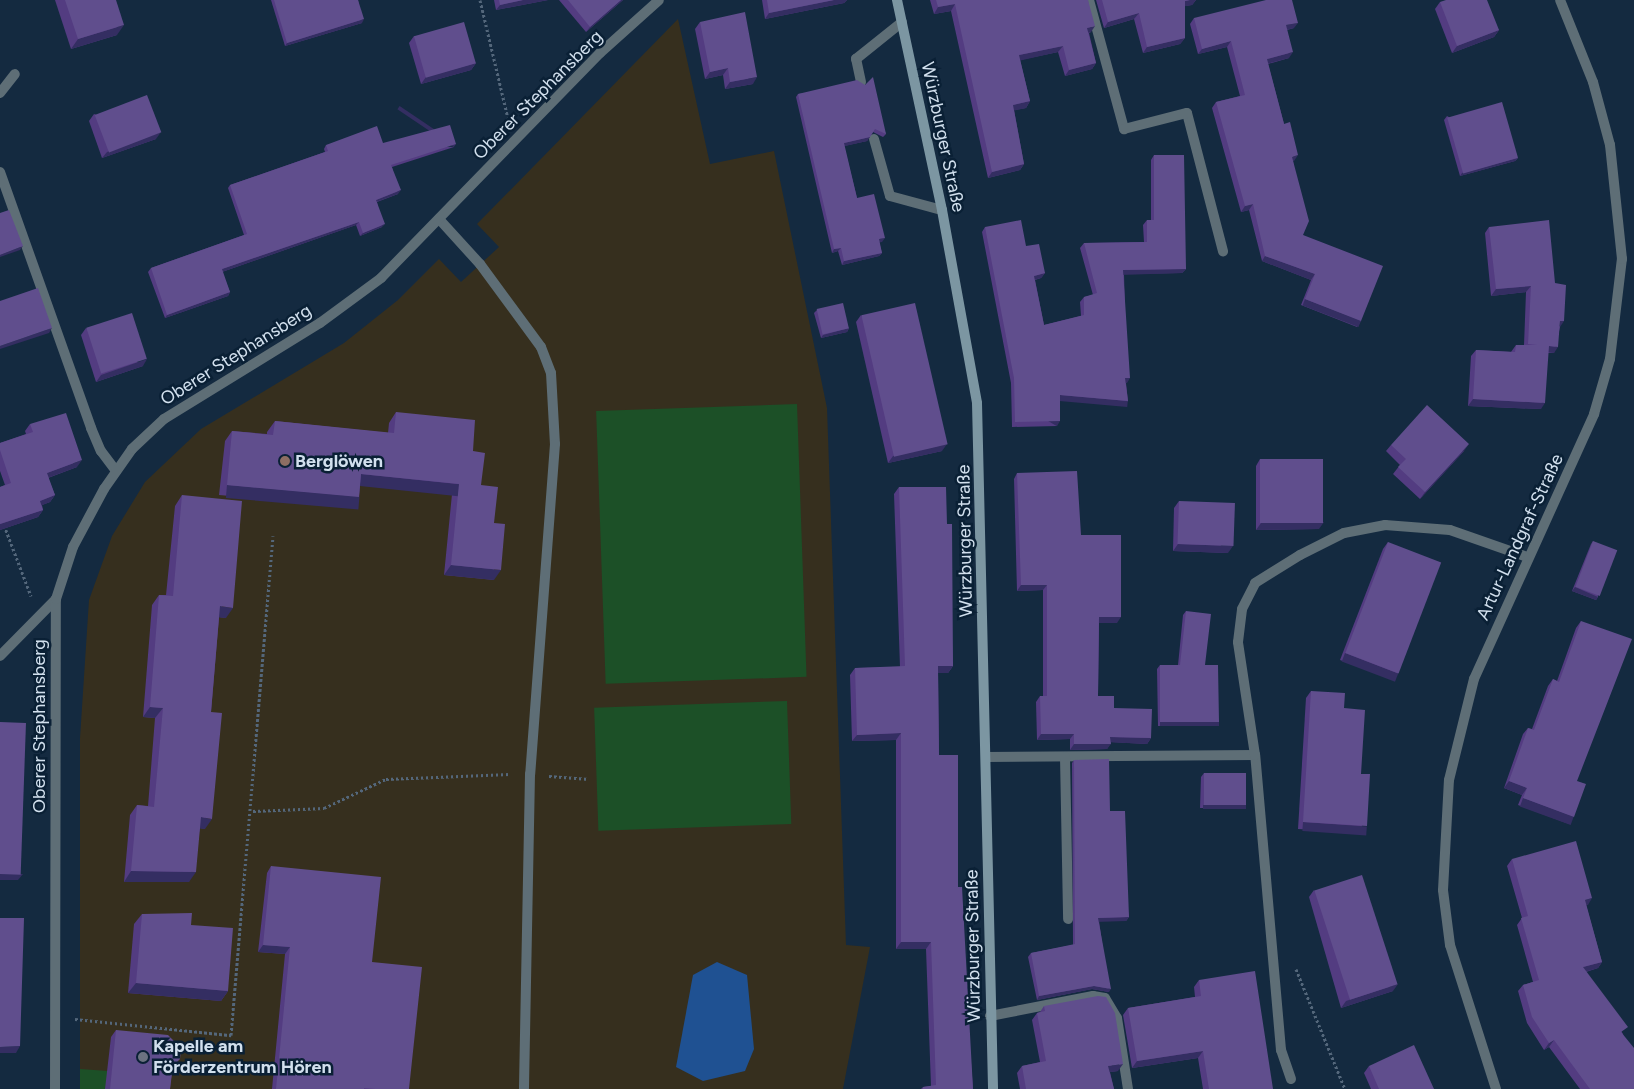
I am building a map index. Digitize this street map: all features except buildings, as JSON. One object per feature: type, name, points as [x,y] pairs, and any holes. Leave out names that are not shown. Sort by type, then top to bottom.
[{"type":"street","name":"Oberer Stephansberg","points":[[55,1089],[56,599],[73,547],[116,471],[164,419],[359,295],[439,218],[514,140],[659,0]]},
{"type":"street","name":"Würzburger Straße","points":[[897,0],[942,210],[977,403],[993,1089]]},
{"type":"street","points":[[1089,0],[1124,129],[1187,114],[1223,251]]},
{"type":"street","name":"Artur-Landgraf-Straße","points":[[1496,1089],[1478,1046],[1450,945],[1443,890],[1442,831],[1457,735],[1474,679],[1527,557],[1594,414],[1610,358],[1622,259],[1610,145],[1593,82],[1560,0]]},
{"type":"street","points":[[861,82],[856,59],[902,22]]},
{"type":"street","points":[[0,93],[15,74]]},
{"type":"street","points":[[874,139],[890,196],[942,210]]},
{"type":"street","points":[[0,172],[91,428],[100,451],[116,471]]},
{"type":"street","points":[[439,218],[491,279],[541,347],[551,373],[555,444],[530,774],[524,1089]]},
{"type":"street","points":[[1291,1078],[1281,1050],[1255,755],[1238,642],[1242,610],[1255,583],[1344,533],[1385,525],[1450,530],[1527,557]]},
{"type":"street","points":[[0,656],[38,613],[56,599]]},
{"type":"street","points":[[986,757],[1255,755]]},
{"type":"street","points":[[1065,757],[1068,919]]},
{"type":"street","points":[[990,1016],[1093,996],[1105,998],[1117,1018],[1128,1089]]},
{"type":"path","points":[[480,0],[514,140]]},
{"type":"path","points":[[0,515],[38,613]]},
{"type":"path","points":[[54,1017],[231,1035],[253,811],[273,536]]},
{"type":"path","points":[[253,811],[324,808],[386,779],[530,774],[589,779]]},
{"type":"path","points":[[1272,946],[1289,954],[1345,1089]]},
{"type":"shaded area","points":[[678,19],[710,164],[774,151],[827,408],[846,945],[870,947],[843,1089],[106,1089],[80,1069],[80,738],[89,600],[112,536],[145,482],[201,429],[344,343],[398,300],[439,259],[461,282],[499,247],[477,224]]},
{"type":"green space","points":[[797,404],[807,677],[606,684],[596,411]]},
{"type":"green space","points":[[787,701],[791,824],[598,831],[594,708]]},
{"type":"green space","points":[[80,1069],[108,1071],[106,1089],[80,1089]]},
{"type":"water","points":[[717,962],[747,975],[754,1049],[745,1071],[703,1081],[676,1067],[693,975]]},
{"type":"place","name":"Berglöwen","points":[[285,461]]},
{"type":"place","name":"Kapelle am Förderzentrum Hören","points":[[143,1057]]}]
